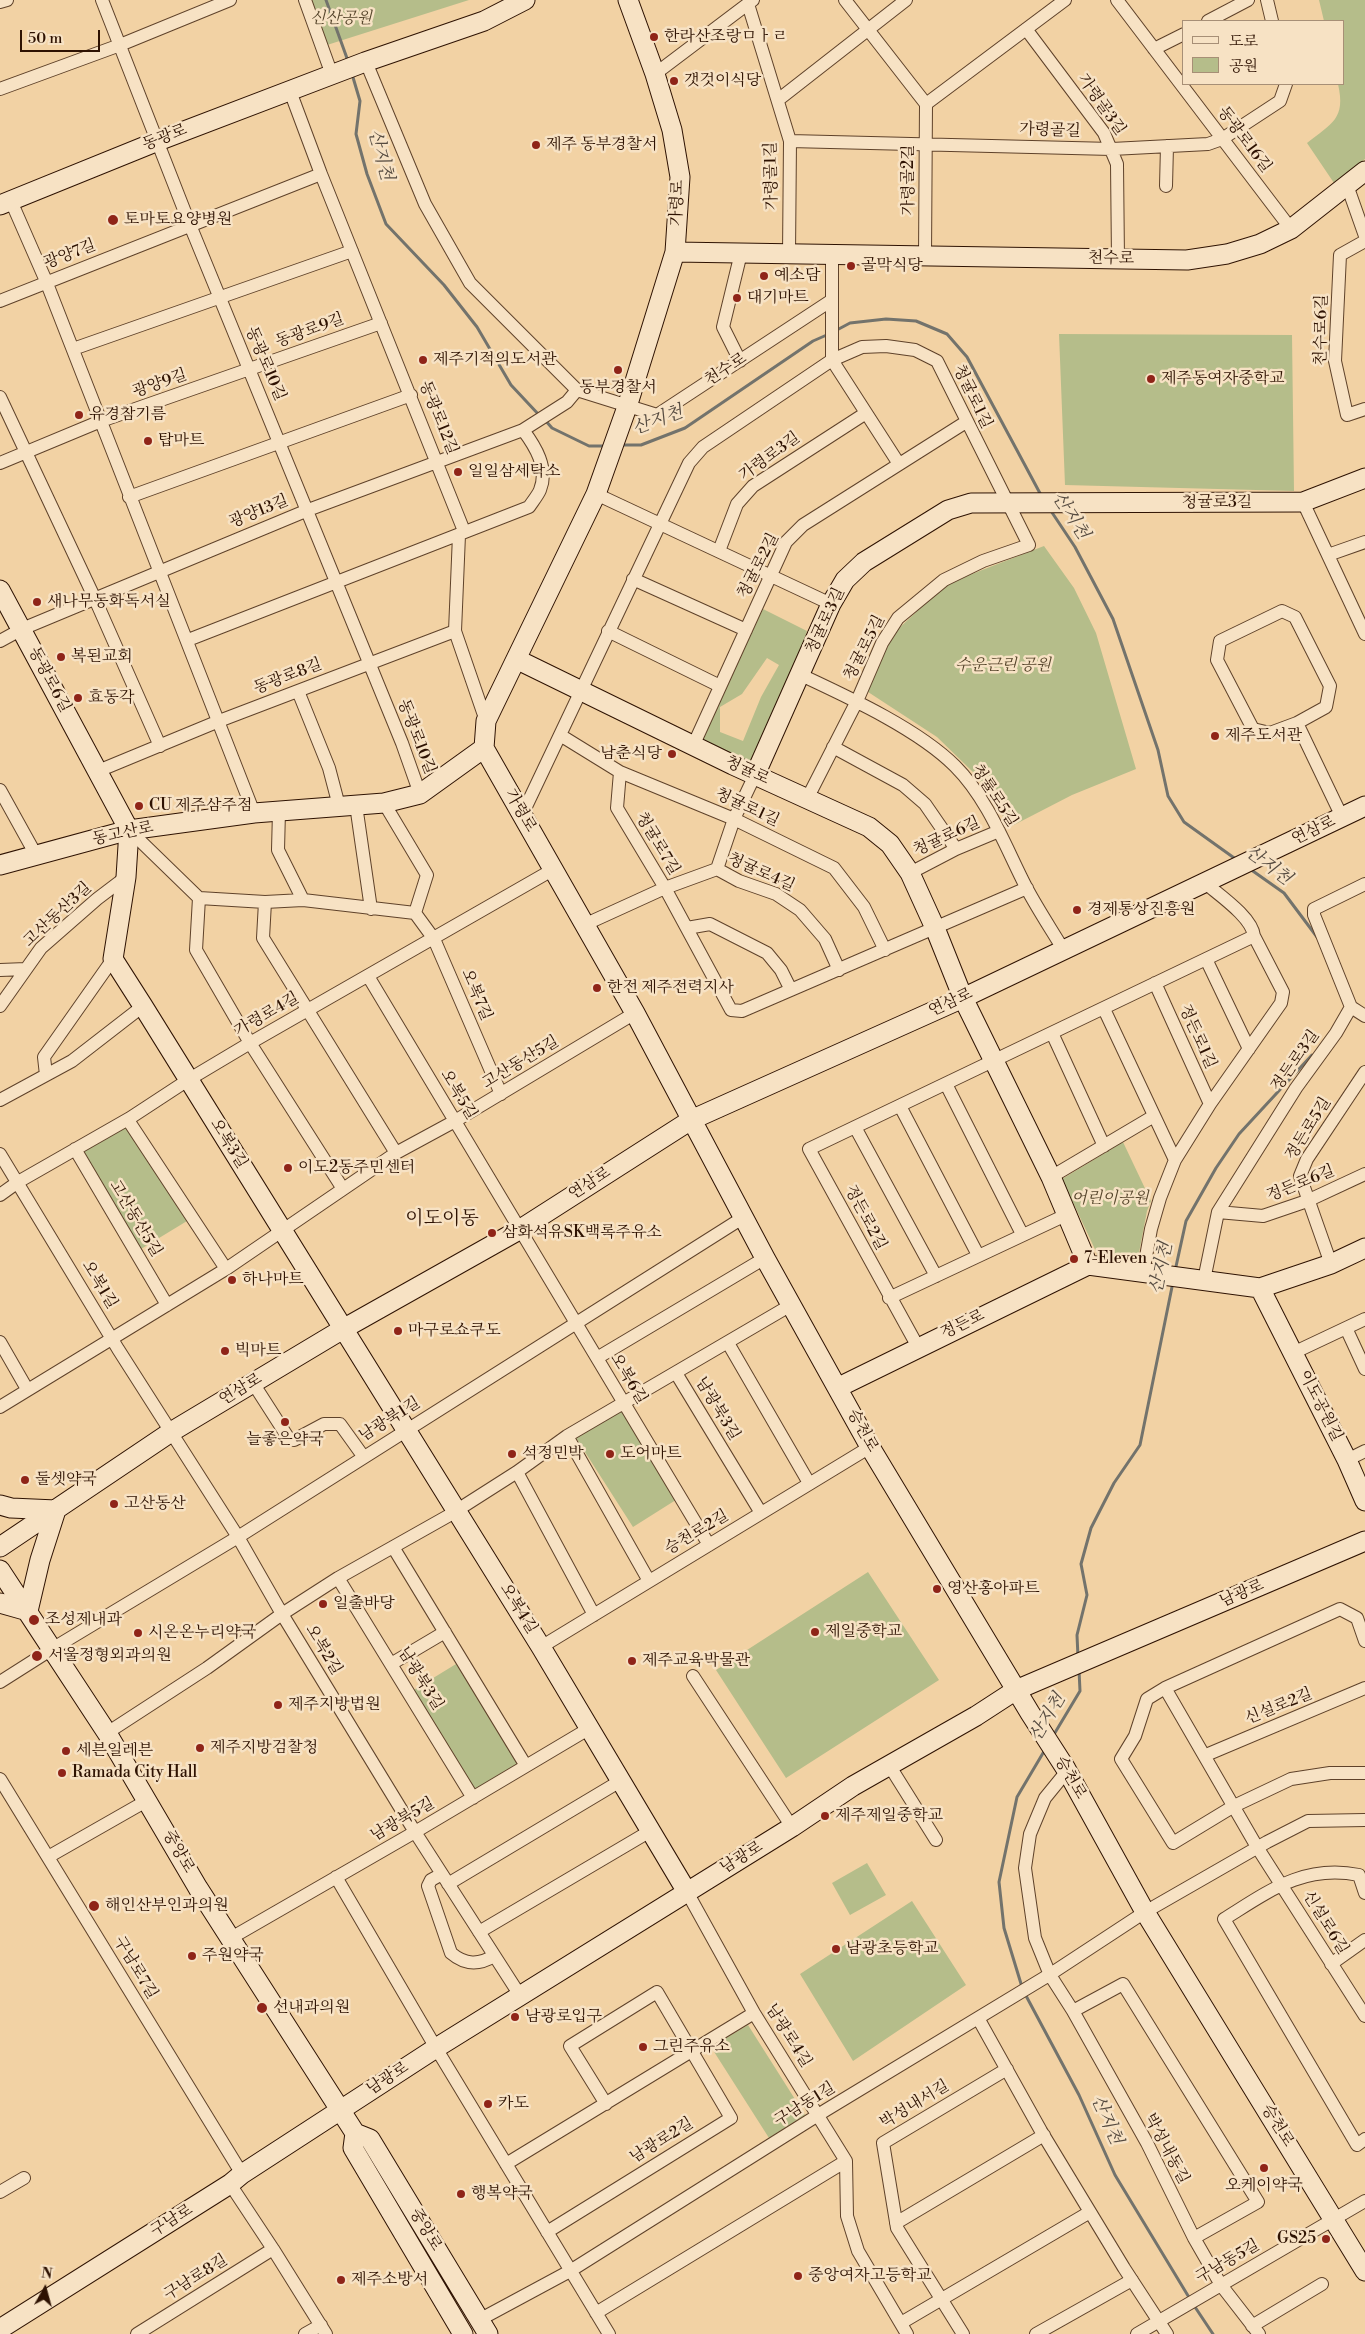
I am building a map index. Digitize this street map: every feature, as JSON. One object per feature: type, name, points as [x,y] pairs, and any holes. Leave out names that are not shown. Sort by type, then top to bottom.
[{"type":"main road","points":[[365,62],[484,21],[524,0]]},
{"type":"main road","name":"가령로","points":[[596,494],[627,407],[675,252],[680,177],[672,130],[655,74],[628,3]]},
{"type":"main road","name":"동광로","points":[[6,203],[158,141],[365,62]]},
{"type":"main road","name":"천수로","points":[[675,252],[1187,260],[1226,254],[1260,244],[1291,229],[1365,171]]},
{"type":"main road","name":"청귤로3길","points":[[755,775],[832,604],[846,580],[864,562],[948,510],[970,503],[1303,502],[1365,478]]},
{"type":"main road","points":[[484,748],[486,720],[596,494]]},
{"type":"main road","name":"동광로6길","points":[[0,590],[129,830]]},
{"type":"main road","name":"청귤로","points":[[516,659],[693,746],[869,827],[890,844],[910,873],[935,928],[963,998]]},
{"type":"main road","name":"가령로","points":[[484,748],[586,924],[691,1120]]},
{"type":"main road","name":"동고산로","points":[[0,865],[129,830],[254,813],[384,803],[420,794],[484,748]]},
{"type":"main road","name":"연삼로","points":[[0,1547],[171,1432],[343,1329],[519,1230],[691,1120],[963,998],[1365,806]]},
{"type":"main road","points":[[112,959],[126,877],[129,830]]},
{"type":"main road","name":"오복3길","points":[[112,959],[144,1006],[343,1329]]},
{"type":"main road","points":[[963,998],[995,1060],[1068,1214],[1088,1264],[1260,1288],[1331,1264],[1365,1248]]},
{"type":"main road","name":"승천로","points":[[691,1120],[791,1305],[839,1387],[870,1447],[1066,1770],[1145,1912],[1365,2271]]},
{"type":"main road","name":"정든로","points":[[839,1387],[1088,1264]]},
{"type":"main road","name":"이도공원길","points":[[1260,1288],[1347,1460],[1365,1501]]},
{"type":"main road","name":"오복4길","points":[[343,1329],[541,1647],[688,1892]]},
{"type":"main road","points":[[0,1505],[11,1508],[56,1510],[40,1560],[28,1611],[0,1603]]},
{"type":"main road","name":"남광로","points":[[340,2110],[436,2048],[792,1828],[853,1786],[976,1716],[1016,1690],[1365,1541]]},
{"type":"main road","name":"중앙로","points":[[0,1570],[107,1733],[198,1888],[340,2110],[355,2133],[370,2139],[484,2327]]},
{"type":"main road","name":"구남로","points":[[0,2329],[236,2179],[340,2110]]},
{"type":"main road","name":"중앙로","points":[[355,2133],[353,2148],[463,2334]]},
{"type":"street","points":[[0,2],[7,0]]},
{"type":"street","points":[[102,0],[158,141]]},
{"type":"street","points":[[0,90],[120,45],[230,0]]},
{"type":"street","points":[[305,0],[333,75]]},
{"type":"street","points":[[845,0],[926,104],[1066,0]]},
{"type":"street","points":[[778,100],[906,0]]},
{"type":"street","name":"동광로16길","points":[[1117,0],[1291,229]]},
{"type":"street","points":[[1210,20],[1248,0]]},
{"type":"street","points":[[1267,0],[1272,20]]},
{"type":"street","points":[[655,74],[750,2]]},
{"type":"street","name":"가령골1길","points":[[750,2],[790,141],[789,254]]},
{"type":"street","name":"가령골3길","points":[[1026,30],[1104,133],[1112,149],[1117,164],[1118,259]]},
{"type":"street","points":[[1154,49],[1182,35]]},
{"type":"street","points":[[365,62],[425,204],[470,283],[577,390],[627,407]]},
{"type":"street","name":"가령골길","points":[[790,141],[1112,149],[1208,144],[1222,139],[1280,101],[1286,85]]},
{"type":"street","name":"동광로12길","points":[[290,91],[321,174],[438,460],[462,533],[456,631],[486,720]]},
{"type":"street","name":"가령골2길","points":[[925,256],[926,104]]},
{"type":"street","name":"동광로10길","points":[[158,141],[190,226],[402,743],[420,794]]},
{"type":"street","points":[[1166,186],[1167,146]]},
{"type":"street","name":"광양7길","points":[[0,302],[46,281],[321,174]]},
{"type":"street","points":[[1347,185],[1365,236]]},
{"type":"street","points":[[6,203],[46,281],[158,572],[188,640],[254,813]]},
{"type":"street","name":"천수로6길","points":[[1365,241],[1340,255],[1334,361],[1347,414],[1365,409]]},
{"type":"street","points":[[73,349],[220,299],[352,251]]},
{"type":"street","points":[[740,253],[723,327],[740,361]]},
{"type":"street","points":[[832,254],[832,360],[899,464]]},
{"type":"street","name":"천수로","points":[[627,407],[657,416],[832,300]]},
{"type":"street","name":"동광로9길","points":[[250,370],[381,323]]},
{"type":"street","name":"청귤로1길","points":[[522,815],[689,462],[703,447],[832,360],[862,347],[886,346],[915,350],[937,361],[1006,503],[1029,545]]},
{"type":"street","name":"광양9길","points":[[0,463],[101,421],[250,370]]},
{"type":"street","name":"광양13길","points":[[0,641],[22,629],[308,510],[438,460],[524,430],[567,402],[577,390]]},
{"type":"street","points":[[129,497],[279,441],[411,395]]},
{"type":"street","points":[[0,397],[95,599],[160,746]]},
{"type":"street","name":"가령로3길","points":[[719,551],[737,504],[754,486],[866,413]]},
{"type":"street","name":"청귤로2길","points":[[693,746],[786,542],[803,525],[966,422]]},
{"type":"street","points":[[188,640],[529,507],[541,488],[542,468],[538,450],[524,430]]},
{"type":"street","points":[[596,494],[832,604]]},
{"type":"street","points":[[1303,502],[1365,634]]},
{"type":"street","points":[[1328,555],[1365,542]]},
{"type":"street","name":"청귤로5길","points":[[807,799],[856,701],[882,643],[898,618],[944,580],[983,561],[1029,545]]},
{"type":"street","points":[[633,579],[746,630]]},
{"type":"street","points":[[1282,611],[1295,617],[1330,686],[1326,706],[1297,723],[1270,733],[1253,729],[1217,660],[1220,641],[1282,611]]},
{"type":"street","points":[[369,664],[456,631]]},
{"type":"street","points":[[608,631],[720,686]]},
{"type":"street","name":"동광로8길","points":[[219,721],[369,664]]},
{"type":"street","name":"청률로5길","points":[[801,674],[856,701],[926,742],[955,766],[979,797],[1027,888],[1063,949]]},
{"type":"street","points":[[298,691],[329,768],[347,806],[371,910]]},
{"type":"street","points":[[98,771],[219,721]]},
{"type":"street","points":[[1297,723],[1342,818]]},
{"type":"street","name":"청귤로1길","points":[[560,735],[620,772],[734,819],[834,868],[864,906],[885,950]]},
{"type":"street","points":[[833,747],[903,785],[925,804],[956,849]]},
{"type":"street","name":"청귤로7길","points":[[620,772],[617,808],[665,888],[731,1010],[742,1011],[935,928]]},
{"type":"street","points":[[717,869],[734,819],[755,775]]},
{"type":"street","points":[[0,790],[36,855]]},
{"type":"street","points":[[129,830],[199,898],[265,902],[303,900],[371,910],[414,913],[427,875],[384,803]]},
{"type":"street","points":[[279,811],[278,850],[303,900]]},
{"type":"street","name":"청귤로6길","points":[[910,873],[956,849],[998,831]]},
{"type":"street","name":"가령로4길","points":[[0,1195],[18,1182],[128,1120],[188,1080],[250,1043],[554,869]]},
{"type":"street","name":"청귤로4길","points":[[586,924],[665,888],[717,869],[739,881],[776,894],[800,910],[825,939],[839,970]]},
{"type":"street","name":"고산동산3길","points":[[0,1006],[41,948],[97,899],[126,877]]},
{"type":"street","name":"정든로1길","points":[[1143,1273],[1151,1228],[1175,1160],[1210,1104],[1281,1003],[1283,992],[1254,936],[1253,928],[1208,880]]},
{"type":"street","points":[[1364,886],[1314,909],[1314,915],[1351,1007],[1365,1016]]},
{"type":"street","points":[[935,928],[1027,888]]},
{"type":"street","points":[[199,898],[196,950],[250,1043],[343,1189]]},
{"type":"street","points":[[265,902],[263,938],[396,1153]]},
{"type":"street","name":"오복7길","points":[[414,913],[434,939],[501,1094]]},
{"type":"street","points":[[687,928],[710,924],[767,954],[781,970],[791,990]]},
{"type":"street","points":[[995,1060],[1254,936]]},
{"type":"street","points":[[46,1075],[44,1057],[112,959]]},
{"type":"street","points":[[1206,959],[1248,1049]]},
{"type":"street","points":[[0,970],[26,969]]},
{"type":"street","name":"오복5길","points":[[368,976],[519,1230]]},
{"type":"street","name":"정든로1길","points":[[1155,983],[1210,1104]]},
{"type":"street","points":[[0,1100],[72,1061],[144,1006]]},
{"type":"street","name":"정든로3길","points":[[1208,1281],[1218,1212],[1291,1096],[1336,1033],[1351,1007]]},
{"type":"street","points":[[1104,1009],[1175,1160]]},
{"type":"street","name":"고산동산5길","points":[[0,1406],[226,1269],[396,1153],[455,1121],[635,1013]]},
{"type":"street","points":[[1052,1033],[1104,1146]]},
{"type":"street","name":"정든로2길","points":[[918,1347],[889,1298],[809,1149],[995,1060]]},
{"type":"street","name":"정든로5길","points":[[1331,1264],[1320,1228],[1307,1201],[1300,1176],[1307,1159],[1365,1072]]},
{"type":"street","points":[[946,1084],[1022,1234]]},
{"type":"street","points":[[900,1106],[978,1255]]},
{"type":"street","points":[[1050,1177],[1154,1116]]},
{"type":"street","points":[[128,1120],[226,1269]]},
{"type":"street","points":[[855,1127],[936,1276]]},
{"type":"street","name":"고산동산5길","points":[[75,1150],[167,1305]]},
{"type":"street","name":"오복1길","points":[[0,1154],[112,1339],[171,1432]]},
{"type":"street","name":"정든로6길","points":[[1218,1212],[1263,1216],[1307,1201],[1365,1174]]},
{"type":"street","points":[[889,1298],[1068,1214]]},
{"type":"street","name":"남광북1길","points":[[52,1649],[238,1536],[744,1217]]},
{"type":"street","name":"오복6길","points":[[519,1230],[709,1545]]},
{"type":"street","points":[[597,1358],[765,1258]]},
{"type":"street","name":"남광북3길","points":[[107,1733],[207,1668],[282,1614],[338,1578],[456,1510],[517,1472],[567,1436],[791,1305]]},
{"type":"street","name":"이도공원길","points":[[1293,1353],[1365,1319]]},
{"type":"street","points":[[1346,1328],[1365,1369]]},
{"type":"street","points":[[0,1342],[27,1389]]},
{"type":"street","points":[[728,1343],[810,1483]]},
{"type":"street","name":"남광북3길","points":[[676,1372],[761,1513]]},
{"type":"street","points":[[253,1383],[289,1439],[294,1440],[324,1424],[340,1424],[363,1456]]},
{"type":"street","name":"오복2길","points":[[171,1432],[238,1536],[282,1614],[445,1879],[521,1997]]},
{"type":"street","points":[[567,1436],[649,1581]]},
{"type":"street","name":"승천로2길","points":[[541,1647],[870,1447]]},
{"type":"street","name":"이도공원길","points":[[1347,1460],[1365,1451]]},
{"type":"street","points":[[517,1472],[594,1615]]},
{"type":"street","points":[[393,1547],[526,1766]]},
{"type":"street","name":"남광북3길","points":[[338,1578],[474,1798]]},
{"type":"street","points":[[1365,1641],[1357,1618],[1340,1609],[1165,1688],[1147,1699],[1135,1736],[1120,1760],[1173,1843],[1234,1806],[1290,1779],[1330,1773],[1365,1773]]},
{"type":"street","points":[[391,1664],[445,1632]]},
{"type":"street","points":[[0,1682],[52,1649]]},
{"type":"street","points":[[693,1676],[792,1828]]},
{"type":"street","points":[[1165,1688],[1206,1755],[1257,1847]]},
{"type":"street","name":"신설로2길","points":[[1206,1755],[1365,1688]]},
{"type":"street","name":"남광북5길","points":[[231,1938],[416,1832],[590,1728]]},
{"type":"street","points":[[889,1766],[936,1840]]},
{"type":"street","name":"박성내동길","points":[[1066,1770],[1045,1798],[1030,1834],[1025,1868],[1035,1938],[1050,1975],[1073,2011],[1147,2143],[1217,2287],[1255,2330]]},
{"type":"street","name":"구남로7길","points":[[0,1779],[48,1857],[236,2179]]},
{"type":"street","points":[[494,1956],[485,1962],[474,1963],[457,1958],[452,1952],[428,1886],[431,1880],[445,1879],[622,1780]]},
{"type":"street","points":[[48,1857],[148,1800]]},
{"type":"street","name":"구남동1길","points":[[484,2327],[818,2116],[1050,1975],[1145,1912],[1257,1847],[1308,1821],[1365,1820]]},
{"type":"street","points":[[479,1932],[652,1830]]},
{"type":"street","name":"신설로6길","points":[[1257,1847],[1282,1883],[1365,2016]]},
{"type":"street","points":[[1365,1893],[1359,1875],[1338,1871],[1282,1883],[1224,1919],[1357,2145],[1365,2139]]},
{"type":"street","points":[[336,1877],[436,2048],[609,2334]]},
{"type":"street","name":"남광로4길","points":[[688,1892],[754,2013],[846,2162]]},
{"type":"street","points":[[1332,1964],[1365,1940]]},
{"type":"street","points":[[1073,2011],[1123,1984],[1258,2202],[1194,2238]]},
{"type":"street","points":[[606,2104],[570,2046],[657,1992],[692,2052]]},
{"type":"street","points":[[506,2164],[754,2013]]},
{"type":"street","points":[[984,2015],[1007,2069],[1044,2135],[1132,2280],[1168,2334]]},
{"type":"street","name":"남광로2길","points":[[547,2232],[731,2118],[692,2052]]},
{"type":"street","name":"박성내서길","points":[[963,2334],[897,2228],[883,2143],[1007,2069]]},
{"type":"street","points":[[896,2223],[1044,2135]]},
{"type":"street","points":[[596,2313],[846,2162]]},
{"type":"street","points":[[846,2162],[846,2216],[858,2251],[907,2334]]},
{"type":"street","points":[[0,2192],[24,2178]]},
{"type":"street","points":[[236,2179],[273,2249],[323,2329],[306,2334]]},
{"type":"street","name":"구남동5길","points":[[1137,2334],[1365,2201]]},
{"type":"street","points":[[900,2322],[1090,2212]]},
{"type":"street","name":"구남로8길","points":[[136,2334],[273,2249]]},
{"type":"street","points":[[1036,2334],[1132,2280]]},
{"type":"street","points":[[1255,2330],[1322,2284]]},
{"type":"green space","name":"신산공원","points":[[311,0],[469,0],[327,45]]},
{"type":"green space","points":[[1319,0],[1365,0],[1365,159],[1334,183],[1307,143],[1335,119],[1340,105],[1338,85],[1345,85],[1345,20],[1324,20]]},
{"type":"green space","points":[[1059,334],[1292,335],[1294,491],[1065,485]]},
{"type":"green space","name":"수운근린 공원","points":[[1044,546],[1074,588],[1096,633],[1136,769],[1072,795],[1010,827],[975,774],[937,737],[865,690],[896,631],[946,584]]},
{"type":"green space","points":[[763,609],[807,631],[795,667],[753,759],[747,766],[699,743]],"holes":[[[767,658],[779,665],[761,697],[743,741],[720,732],[720,707],[742,694]]]},
{"type":"green space","points":[[128,1125],[187,1221],[141,1249],[82,1153]]},
{"type":"green space","name":"어린이공원","points":[[1123,1142],[1151,1201],[1147,1211],[1137,1263],[1100,1260],[1062,1179]]},
{"type":"green space","points":[[622,1409],[679,1498],[633,1527],[576,1438]]},
{"type":"green space","points":[[868,1572],[939,1680],[786,1778],[716,1670]]},
{"type":"green space","points":[[456,1664],[519,1765],[475,1792],[412,1691]]},
{"type":"green space","points":[[867,1863],[886,1895],[850,1915],[832,1883]]},
{"type":"green space","points":[[912,1901],[966,1985],[853,2061],[800,1974]]},
{"type":"green space","points":[[748,2025],[805,2115],[769,2138],[711,2047]]},
{"type":"waterway","name":"산지천","points":[[326,0],[348,61]]},
{"type":"waterway","name":"산지천","points":[[352,74],[360,101],[356,134],[367,174],[386,224],[444,285],[477,327],[511,385],[540,416]]},
{"type":"waterway","name":"산지천","points":[[835,331],[850,323],[886,319],[916,321],[947,334],[967,357],[1042,497]]},
{"type":"waterway","name":"산지천","points":[[620,445],[641,445],[685,428],[813,341],[829,334]]},
{"type":"waterway","name":"산지천","points":[[545,420],[552,428],[589,446],[606,446]]},
{"type":"waterway","name":"산지천","points":[[1051,511],[1075,547],[1113,619],[1158,750],[1168,796],[1184,822],[1237,860]]},
{"type":"waterway","name":"산지천","points":[[1250,869],[1284,893],[1317,937]]},
{"type":"waterway","name":"산지천","points":[[1175,1271],[1186,1221],[1216,1168],[1239,1134],[1312,1055]]},
{"type":"waterway","name":"산지천","points":[[1078,1657],[1077,1635],[1087,1595],[1081,1564],[1091,1528],[1114,1483],[1140,1445],[1173,1282]]},
{"type":"waterway","name":"산지천","points":[[1053,1736],[1080,1691],[1079,1670]]},
{"type":"waterway","name":"산지천","points":[[1022,1987],[1004,1928],[999,1882],[1017,1797],[1046,1748]]},
{"type":"waterway","name":"산지천","points":[[1024,1992],[1079,2095],[1115,2175],[1190,2299]]},
{"type":"waterway","name":"산지천","points":[[1193,2304],[1213,2334]]},
{"type":"place","name":"한라산조랑ㅁㅏㄹ","points":[[654,37]]},
{"type":"place","name":"갯것이식당","points":[[674,81]]},
{"type":"place","name":"제주 동부경찰서","points":[[536,145]]},
{"type":"place","name":"토마토요양병원","points":[[113,220]]},
{"type":"place","name":"골막식당","points":[[851,266]]},
{"type":"place","name":"예소담","points":[[764,276]]},
{"type":"place","name":"대기마트","points":[[737,298]]},
{"type":"place","name":"제주기적의도서관","points":[[423,360]]},
{"type":"place","name":"동부경찰서","points":[[618,370]]},
{"type":"place","name":"제주동여자중학교","points":[[1151,379]]},
{"type":"place","name":"유경참기름","points":[[79,415]]},
{"type":"place","name":"탑마트","points":[[148,441]]},
{"type":"place","name":"일일삼세탁소","points":[[458,472]]},
{"type":"place","name":"새나무동화독서실","points":[[37,602]]},
{"type":"place","name":"복된교회","points":[[61,657]]},
{"type":"place","name":"효동각","points":[[78,698]]},
{"type":"place","name":"제주도서관","points":[[1215,736]]},
{"type":"place","name":"남춘식당","points":[[672,754]]},
{"type":"place","name":"CU 제주삼주점","points":[[139,806]]},
{"type":"place","name":"경제통상진흥원","points":[[1077,910]]},
{"type":"place","name":"한전 제주전력지사","points":[[597,988]]},
{"type":"place","name":"이도2동주민센터","points":[[288,1168]]},
{"type":"place","name":"삼화석유SK백록주유소","points":[[492,1233]]},
{"type":"place","name":"7-Eleven","points":[[1074,1259]]},
{"type":"place","name":"하나마트","points":[[232,1280]]},
{"type":"place","name":"마구로쇼쿠도","points":[[398,1331]]},
{"type":"place","name":"빅마트","points":[[225,1351]]},
{"type":"place","name":"늘좋은약국","points":[[285,1422]]},
{"type":"place","name":"석정민박","points":[[512,1454]]},
{"type":"place","name":"도어마트","points":[[610,1454]]},
{"type":"place","name":"둘셋약국","points":[[25,1480]]},
{"type":"place","name":"고산동산","points":[[114,1504]]},
{"type":"place","name":"영산홍아파트","points":[[937,1589]]},
{"type":"place","name":"일출바당","points":[[323,1604]]},
{"type":"place","name":"조성제내과","points":[[34,1620]]},
{"type":"place","name":"제일중학교","points":[[815,1632]]},
{"type":"place","name":"시온온누리약국","points":[[138,1633]]},
{"type":"place","name":"서울정형외과의원","points":[[37,1656]]},
{"type":"place","name":"제주교육박물관","points":[[632,1661]]},
{"type":"place","name":"제주지방법원","points":[[278,1705]]},
{"type":"place","name":"제주지방검찰청","points":[[200,1748]]},
{"type":"place","name":"세븐일레븐","points":[[66,1751]]},
{"type":"place","name":"Ramada City Hall","points":[[62,1773]]},
{"type":"place","name":"제주제일중학교","points":[[825,1816]]},
{"type":"place","name":"해인산부인과의원","points":[[94,1906]]},
{"type":"place","name":"남광초등학교","points":[[836,1949]]},
{"type":"place","name":"주원약국","points":[[192,1956]]},
{"type":"place","name":"선내과의원","points":[[262,2008]]},
{"type":"place","name":"남광로입구","points":[[515,2017]]},
{"type":"place","name":"그린주유소","points":[[643,2047]]},
{"type":"place","name":"카도","points":[[488,2104]]},
{"type":"place","name":"오케이약국","points":[[1264,2168]]},
{"type":"place","name":"행복약국","points":[[461,2194]]},
{"type":"place","name":"GS25","points":[[1326,2239]]},
{"type":"place","name":"중앙여자고등학교","points":[[798,2276]]},
{"type":"place","name":"제주소방서","points":[[341,2280]]},
{"type":"district","name":"이도이동","points":[[442,1219]]}]
